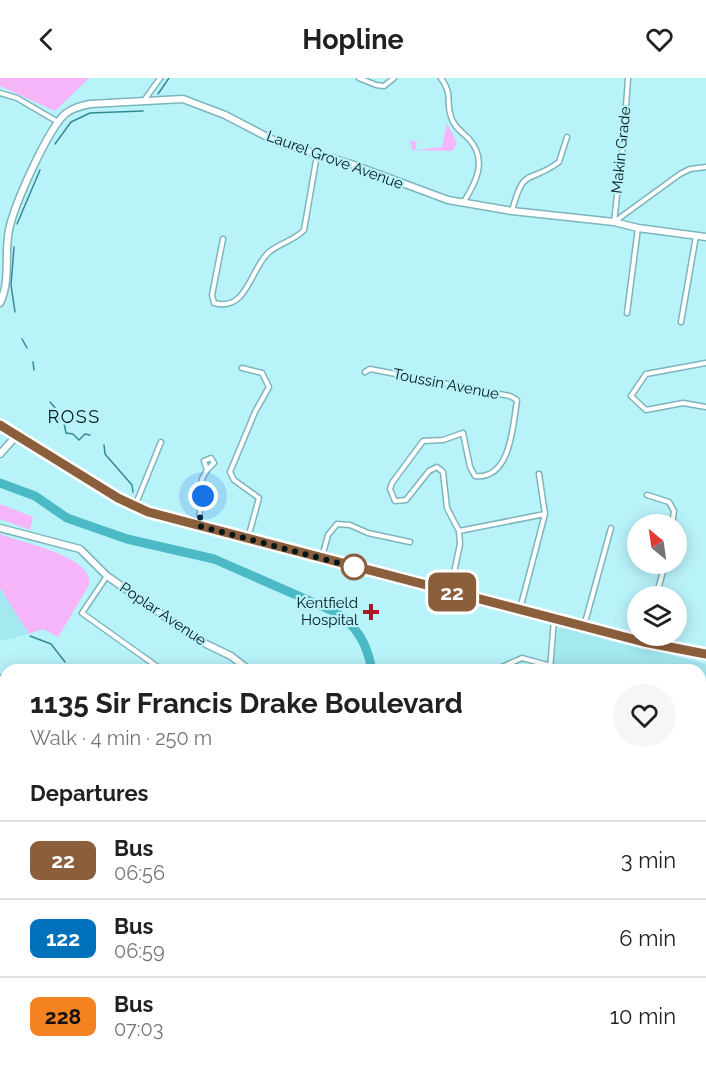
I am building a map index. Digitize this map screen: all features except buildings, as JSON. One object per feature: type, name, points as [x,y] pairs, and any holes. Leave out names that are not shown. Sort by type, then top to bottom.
[{"type":"main road","points":[[0,425],[135,506],[322,559],[627,635]]},
{"type":"main road","points":[[673,646],[706,654]]},
{"type":"street","points":[[142,102],[160,78]]},
{"type":"street","points":[[359,78],[384,86],[394,78]]},
{"type":"street","points":[[441,78],[450,95],[452,121],[471,141],[480,165],[473,186],[462,203]]},
{"type":"street","name":"Makin Grade","points":[[614,222],[628,78]]},
{"type":"street","points":[[0,93],[17,98],[58,122],[22,193],[11,223],[5,288],[0,303]]},
{"type":"street","name":"Laurel Grove Avenue","points":[[58,122],[76,107],[183,99],[193,101],[277,142],[462,203],[614,222],[638,228],[706,237]]},
{"type":"street","points":[[512,211],[519,186],[524,179],[559,162],[567,137]]},
{"type":"street","points":[[223,239],[212,295],[214,303],[222,305],[234,302],[243,295],[268,253],[298,236],[304,230],[317,155]]},
{"type":"street","points":[[614,222],[680,174],[690,169],[706,167]]},
{"type":"street","points":[[627,313],[638,228]]},
{"type":"street","points":[[681,322],[696,236]]},
{"type":"street","points":[[706,363],[646,374],[631,396],[646,410],[683,403],[706,407]]},
{"type":"street","points":[[242,368],[262,374],[269,387],[251,421],[230,472],[234,480],[258,498],[248,539]]},
{"type":"street","name":"Toussin Avenue","points":[[365,372],[370,369],[515,398],[508,446],[502,464],[489,474],[475,476],[470,467],[463,433],[443,440],[423,441],[392,483],[390,489],[396,501],[406,500],[429,471],[437,467],[443,472],[447,508],[459,531],[460,552],[450,592]]},
{"type":"street","points":[[0,454],[17,435]]},
{"type":"street","points":[[135,506],[155,463],[161,442]]},
{"type":"street","points":[[199,526],[202,479],[207,470]]},
{"type":"street","points":[[520,609],[545,514],[539,474]]},
{"type":"street","points":[[646,495],[669,502],[674,514]]},
{"type":"street","points":[[459,531],[545,514]]},
{"type":"street","points":[[322,559],[328,535],[337,524],[350,525],[368,533],[410,542]]},
{"type":"street","name":"Poplar Avenue","points":[[0,528],[80,549],[107,576],[200,641],[231,656],[241,664]]},
{"type":"street","points":[[584,626],[611,528]]},
{"type":"street","points":[[107,576],[82,614],[153,664]]},
{"type":"street","points":[[550,664],[554,618]]},
{"type":"street","points":[[508,664],[522,658],[539,664]]},
{"type":"shaded area","points":[[0,78],[89,78],[55,111],[0,86]]},
{"type":"shaded area","points":[[447,123],[457,144],[452,151],[412,150],[410,140],[417,142],[415,150],[442,147]]},
{"type":"shaded area","points":[[0,504],[33,517],[30,530],[0,519]]},
{"type":"shaded area","points":[[0,534],[69,558],[81,566],[88,575],[89,585],[58,637],[43,629],[29,634],[0,588]]},
{"type":"shaded area","points":[[0,588],[29,634],[0,641]]},
{"type":"shaded area","points":[[562,627],[627,644],[627,646],[636,646],[706,664],[554,664],[557,630]]},
{"type":"waterway","points":[[158,94],[169,78]]},
{"type":"waterway","points":[[55,144],[71,122],[90,113],[143,111]]},
{"type":"waterway","points":[[17,224],[40,170]]},
{"type":"waterway","points":[[14,247],[11,285],[15,312]]},
{"type":"waterway","points":[[22,339],[27,348]]},
{"type":"waterway","points":[[33,362],[34,370]]},
{"type":"waterway","points":[[50,402],[57,410],[52,415],[52,420],[63,418],[66,433],[73,434],[79,440],[85,434],[90,435]]},
{"type":"waterway","points":[[104,445],[105,454],[132,485],[133,492]]},
{"type":"waterway","points":[[0,483],[35,496],[67,518],[127,539],[214,559],[335,612],[350,623],[360,637],[370,664]]},
{"type":"waterway","points":[[30,636],[51,644],[65,662]]},
{"type":"bus line","name":"22","points":[[0,425],[118,498],[148,512],[644,642],[706,654]]},
{"type":"place","name":"Kentfield Hospital","points":[[371,612]]},
{"type":"district","name":"ROSS","points":[[74,417]]},
{"type":"route","points":[[203,496],[199,526],[354,567]]}]
